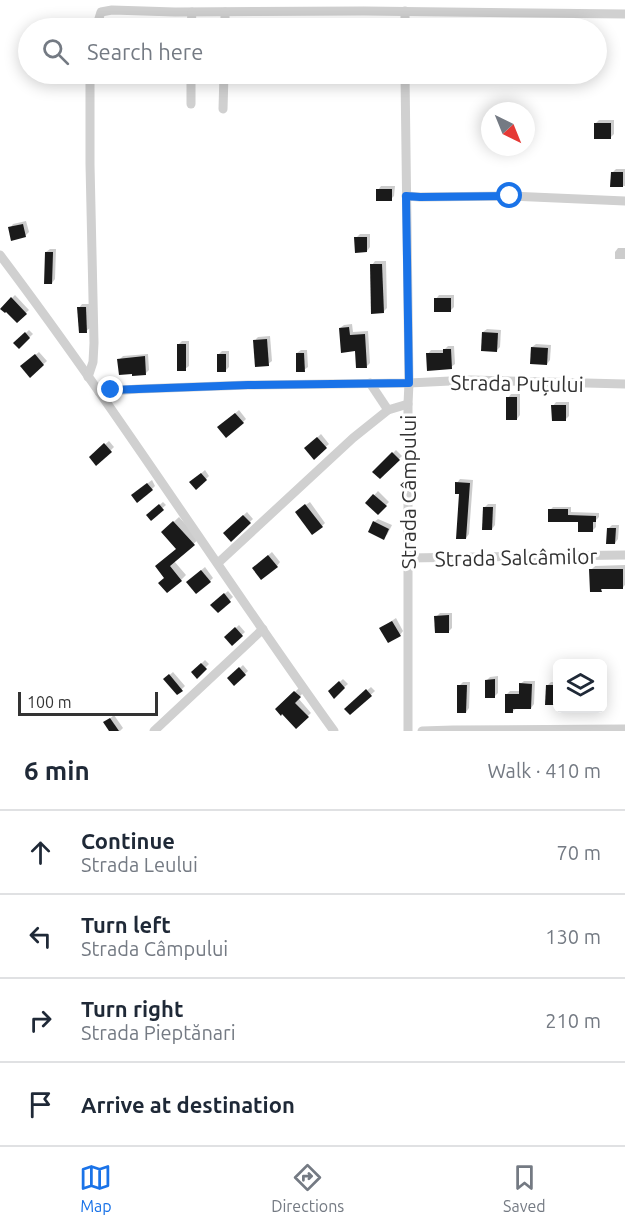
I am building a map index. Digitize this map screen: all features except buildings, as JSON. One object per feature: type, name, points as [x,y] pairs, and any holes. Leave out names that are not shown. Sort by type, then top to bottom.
[{"type":"street","points":[[98,18],[101,12],[112,10],[625,14]]},
{"type":"street","points":[[405,11],[405,18]]},
{"type":"street","points":[[192,12],[192,18]]},
{"type":"street","points":[[225,12],[225,18]]},
{"type":"street","points":[[88,377],[93,362],[94,343],[90,84]]},
{"type":"street","points":[[191,84],[191,104]]},
{"type":"street","points":[[223,110],[224,84]]},
{"type":"street","name":"Strada Câmpului","points":[[405,84],[409,383],[408,731]]},
{"type":"street","points":[[406,196],[510,196],[625,201]]},
{"type":"street","points":[[0,255],[99,392],[334,731]]},
{"type":"street","name":"Strada Puțului","points":[[99,392],[204,386],[471,380],[625,384]]},
{"type":"street","points":[[370,383],[388,410]]},
{"type":"street","points":[[218,563],[353,438],[388,410],[408,404]]},
{"type":"street","name":"Strada Salcâmilor","points":[[407,558],[625,555]]},
{"type":"street","points":[[154,731],[263,629]]},
{"type":"street","points":[[422,731],[625,729]]},
{"type":"route","points":[[111,390],[409,383],[406,196],[510,196]]}]
